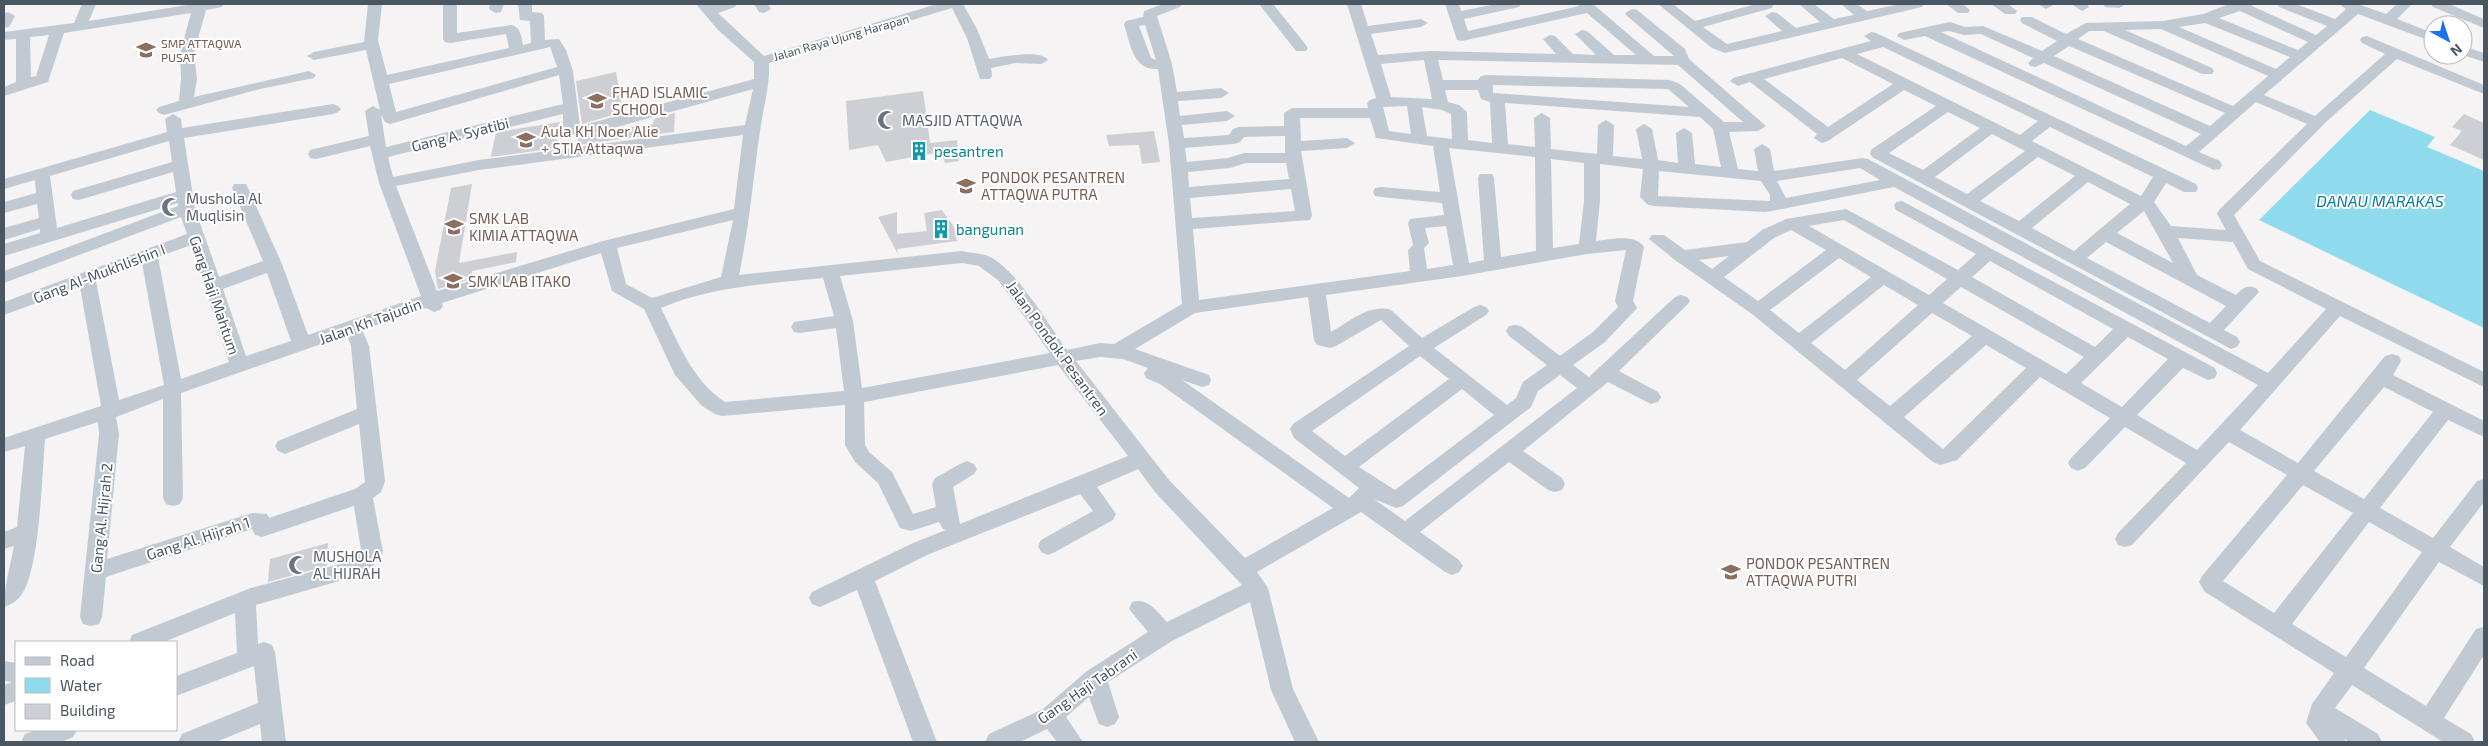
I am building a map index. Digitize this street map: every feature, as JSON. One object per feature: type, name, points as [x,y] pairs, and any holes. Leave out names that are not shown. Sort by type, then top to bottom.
[{"type":"street","points":[[80,27],[89,4]]},
{"type":"street","points":[[4,36],[80,27],[200,5],[217,4]]},
{"type":"street","points":[[374,4],[371,45],[390,118],[565,69]]},
{"type":"street","points":[[450,4],[449,44],[511,29],[517,49]]},
{"type":"street","points":[[525,4],[525,16],[537,17],[538,45]]},
{"type":"street","points":[[706,7],[730,4]]},
{"type":"street","points":[[956,4],[964,14],[984,70],[1015,59],[1040,60]]},
{"type":"street","points":[[1175,4],[1150,12],[1165,64],[1177,144],[1191,307]]},
{"type":"street","points":[[1266,4],[1302,48]]},
{"type":"street","points":[[1354,4],[1373,60],[1381,107],[1383,135],[1731,174],[1767,176],[1862,164],[2270,383]]},
{"type":"street","points":[[1514,4],[1454,10],[1462,37],[1588,6],[1650,60]]},
{"type":"street","points":[[1665,4],[1722,48],[1794,34],[1866,17],[1906,5]]},
{"type":"street","points":[[1806,4],[1832,25]]},
{"type":"street","points":[[1848,4],[1866,17]]},
{"type":"street","points":[[2110,4],[2119,4]]},
{"type":"street","points":[[2284,4],[2336,24]]},
{"type":"street","points":[[2388,20],[2405,4]]},
{"type":"street","points":[[2438,4],[2454,15]]},
{"type":"street","points":[[171,121],[186,104],[189,79],[186,70],[187,53],[200,5]]},
{"type":"street","name":"Jalan Raya Ujung Harapan","points":[[761,60],[860,33],[940,5]]},
{"type":"street","points":[[2018,75],[2086,27],[2163,25],[2206,18],[2241,5],[2318,40]]},
{"type":"street","points":[[2188,153],[2336,24],[2351,6],[2423,34]]},
{"type":"street","points":[[706,7],[723,27],[761,60],[762,82],[752,129],[741,218],[729,281]]},
{"type":"street","points":[[1692,26],[1769,11],[1794,34]]},
{"type":"street","points":[[1632,13],[1680,52],[1682,61],[1758,126],[1720,128]]},
{"type":"street","points":[[2206,18],[2300,56]]},
{"type":"street","points":[[1151,19],[1131,24],[1144,60],[1152,65],[1165,64]]},
{"type":"street","points":[[2027,20],[2067,40],[2235,112]]},
{"type":"street","points":[[1364,32],[1421,23]]},
{"type":"street","points":[[2163,25],[2278,75]]},
{"type":"street","points":[[1904,36],[1950,26],[1964,31],[1982,30],[2212,132]]},
{"type":"street","points":[[2104,26],[2206,71]]},
{"type":"street","points":[[4,92],[24,84],[42,86],[58,30]]},
{"type":"street","points":[[1926,31],[2214,165]]},
{"type":"street","points":[[23,34],[24,84]]},
{"type":"street","points":[[1582,34],[1610,59]]},
{"type":"street","points":[[1550,39],[1569,58]]},
{"type":"street","points":[[1942,70],[1910,86],[1824,136],[1745,79],[1843,53],[1878,39],[2190,188]]},
{"type":"street","points":[[2367,40],[2484,90]]},
{"type":"street","points":[[381,81],[517,49],[555,43],[565,69],[571,107],[572,130],[584,130],[762,82]]},
{"type":"street","points":[[314,56],[371,45]]},
{"type":"street","points":[[1843,53],[2143,203],[2152,209],[2190,278]]},
{"type":"street","points":[[2395,53],[2319,121],[2225,212],[2238,240],[2254,266],[2484,380]]},
{"type":"street","points":[[2185,90],[2206,71],[2230,54]]},
{"type":"street","points":[[1373,60],[1430,55],[1682,61]]},
{"type":"street","points":[[1430,55],[1435,85],[1441,105]]},
{"type":"street","points":[[186,104],[246,96],[309,75]]},
{"type":"street","points":[[1703,113],[1487,97],[1485,85],[1487,78],[1666,84],[1675,87],[1720,128],[1731,174]]},
{"type":"street","points":[[1435,85],[1485,85]]},
{"type":"street","points":[[1170,97],[1221,93]]},
{"type":"street","points":[[2257,94],[2319,121]]},
{"type":"street","points":[[1497,98],[1500,147]]},
{"type":"street","points":[[1414,103],[1420,140]]},
{"type":"street","points":[[1184,224],[1304,216],[1293,145],[1293,113],[1414,103],[1441,105],[1458,110],[1460,143]]},
{"type":"street","points":[[1947,105],[1878,153],[2231,342]]},
{"type":"street","name":"Gang A. Syatibi","points":[[316,154],[378,146],[571,107]]},
{"type":"street","points":[[4,184],[42,174],[171,121],[333,109]]},
{"type":"street","points":[[373,111],[378,146],[387,182],[433,302]]},
{"type":"street","points":[[1173,121],[1227,116]]},
{"type":"street","points":[[1542,118],[1545,257]]},
{"type":"street","name":"Gang Haji Mahtum","points":[[171,121],[186,202],[195,237],[240,366]]},
{"type":"street","points":[[2020,142],[2048,121]]},
{"type":"street","points":[[1587,248],[1598,159],[1606,125]]},
{"type":"street","points":[[1924,177],[1992,127]]},
{"type":"street","points":[[387,182],[479,165],[752,129]]},
{"type":"street","points":[[1644,129],[1650,165],[1648,196],[1652,200],[1766,207],[1895,182]]},
{"type":"street","points":[[1177,144],[1234,139],[1239,132],[1293,145]]},
{"type":"street","points":[[1684,133],[1687,169]]},
{"type":"street","points":[[1440,142],[1462,270]]},
{"type":"street","points":[[1178,168],[1230,163],[1293,145],[1347,143]]},
{"type":"street","points":[[1762,149],[1767,176],[1778,195],[1778,205]]},
{"type":"street","points":[[1969,202],[2038,150]]},
{"type":"street","points":[[79,195],[180,166]]},
{"type":"street","points":[[42,174],[48,229]]},
{"type":"street","points":[[2021,228],[2087,175]]},
{"type":"street","points":[[2076,258],[2143,203],[2162,176]]},
{"type":"street","points":[[1486,178],[1493,265]]},
{"type":"street","points":[[1181,192],[1299,183]]},
{"type":"street","points":[[240,188],[273,264],[302,346]]},
{"type":"street","points":[[1381,192],[1449,198]]},
{"type":"street","points":[[4,208],[44,196]]},
{"type":"street","points":[[4,234],[48,229],[186,202]]},
{"type":"street","points":[[4,277],[186,202]]},
{"type":"street","points":[[1902,206],[2208,373]]},
{"type":"street","points":[[1712,278],[1768,234],[1792,223],[1847,214],[2097,356]]},
{"type":"street","name":"Jalan Kh Tajudin","points":[[4,453],[36,445],[358,340],[433,302],[609,250],[741,218]]},
{"type":"street","name":"Jalan Kh Tajudin","points":[[173,399],[240,366],[582,252],[741,218]]},
{"type":"street","points":[[1418,276],[1419,247],[1416,224],[1453,220]]},
{"type":"street","points":[[1792,223],[2068,384],[2202,459]]},
{"type":"street","points":[[4,250],[25,243],[48,229]]},
{"type":"street","points":[[2105,234],[2190,278],[2244,298],[2212,332]]},
{"type":"street","points":[[2167,234],[2238,240]]},
{"type":"street","name":"Gang AI-Mukhlishin I","points":[[4,309],[195,237]]},
{"type":"street","points":[[1658,240],[1758,310],[1940,457],[1944,458],[2039,367]]},
{"type":"street","points":[[25,243],[29,267],[30,299]]},
{"type":"street","points":[[1117,351],[1191,307],[1462,270],[1545,257],[1587,248],[1629,244],[1635,247],[1624,301],[1628,308],[1599,337],[1530,387],[1524,402],[1396,500],[1358,502],[1243,570]]},
{"type":"street","points":[[1681,256],[1754,246]]},
{"type":"street","points":[[609,250],[618,287],[651,305],[682,370],[709,402],[722,409],[854,397],[1067,364],[1080,365],[1112,361],[1126,363],[1167,379],[1358,502],[1452,566]]},
{"type":"street","points":[[1758,310],[1838,250]]},
{"type":"street","points":[[1845,380],[1988,253]]},
{"type":"street","points":[[148,254],[173,399],[173,498]]},
{"type":"street","name":"Jalan Pondok Pesantren","points":[[651,305],[672,296],[729,281],[734,282],[962,257],[984,261],[1005,277],[1067,364],[1162,486],[1243,570],[1257,588],[1282,690],[1307,742]]},
{"type":"street","points":[[213,286],[273,264]]},
{"type":"street","points":[[830,271],[844,322],[854,397],[855,445],[862,457],[885,478],[907,522],[912,523],[948,511]]},
{"type":"street","points":[[1799,343],[1884,276]]},
{"type":"street","name":"Gang Al. Hijrah 2","points":[[87,278],[109,421],[91,617]]},
{"type":"street","points":[[1316,290],[1323,340],[1330,341],[1382,313],[1421,348],[1508,415]]},
{"type":"street","points":[[1404,533],[1590,388],[1681,301]]},
{"type":"street","points":[[2125,539],[2227,432],[2337,308]]},
{"type":"street","points":[[1358,502],[1346,466],[1302,433],[1300,428],[1480,311]]},
{"type":"street","points":[[800,327],[844,322]]},
{"type":"street","points":[[2068,384],[2126,328]]},
{"type":"street","points":[[1515,331],[1590,388]]},
{"type":"street","points":[[1891,417],[1985,335]]},
{"type":"street","points":[[143,641],[254,596],[337,574],[366,560],[372,552],[362,494],[374,486],[375,481],[358,340]]},
{"type":"street","points":[[1067,364],[1082,352],[1117,351],[1202,380]]},
{"type":"street","points":[[2078,463],[2122,414],[2181,358]]},
{"type":"street","points":[[2463,742],[2213,586],[2210,582],[2387,369],[2445,410],[2484,430]]},
{"type":"street","points":[[1606,372],[1651,398]]},
{"type":"street","points":[[1346,466],[1462,379]]},
{"type":"street","points":[[2277,626],[2445,410]]},
{"type":"street","points":[[285,446],[367,413]]},
{"type":"street","points":[[2227,432],[2484,577]]},
{"type":"street","name":"Jalan Kh Tajudin","points":[[4,445],[36,445]]},
{"type":"street","points":[[4,598],[17,584],[27,532],[36,445]]},
{"type":"street","points":[[1509,451],[1554,484]]},
{"type":"street","points":[[820,598],[953,535],[1084,484],[1141,459]]},
{"type":"street","points":[[953,535],[942,484],[967,469]]},
{"type":"street","points":[[1048,546],[1106,514],[1084,484]]},
{"type":"street","points":[[2334,742],[2318,723],[2320,711],[2348,670],[2484,487]]},
{"type":"street","name":"Gang Al. Hijrah 1","points":[[95,572],[252,521],[260,520],[262,529],[362,494]]},
{"type":"street","points":[[4,541],[27,532]]},
{"type":"street","points":[[863,576],[925,742]]},
{"type":"street","name":"Gang Haji Tabrani","points":[[997,742],[1051,716],[1095,678],[1164,634],[1257,588]]},
{"type":"street","points":[[245,601],[248,657]]},
{"type":"street","points":[[1140,608],[1164,634]]},
{"type":"street","points":[[2429,721],[2484,636]]},
{"type":"street","points":[[178,685],[248,657],[262,652],[265,653],[274,742]]},
{"type":"street","points":[[1095,678],[1107,717]]},
{"type":"street","points":[[190,742],[270,709]]},
{"type":"street","points":[[2320,711],[2370,742]]},
{"type":"street","points":[[1051,716],[1071,742]]},
{"type":"street","points":[[33,742],[61,731]]},
{"type":"water","name":"DANAU MARAKAS","points":[[2370,110],[2435,137],[2427,147],[2484,171],[2484,328],[2259,220]]},
{"type":"building","name":"FHAD ISLAMIC SCHOOL","points":[[616,72],[623,112],[582,124],[576,81]]},
{"type":"building","name":"MASJID ATTAQWA","points":[[923,91],[930,143],[957,140],[959,161],[945,163],[941,152],[886,162],[878,145],[849,150],[846,101]]},
{"type":"building","points":[[675,113],[674,132],[577,145],[578,137],[625,127],[653,124],[654,119]]},
{"type":"building","points":[[2464,114],[2484,123],[2484,160],[2450,145],[2462,131],[2452,127]]},
{"type":"building","name":"Aula KH Noer Alie + STIA Attaqwa","points":[[560,122],[556,148],[491,157],[496,132]]},
{"type":"building","points":[[1154,131],[1160,162],[1142,164],[1139,145],[1109,146],[1106,135]]},
{"type":"building","name":"SMK LAB KIMIA ATTAQWA","points":[[472,184],[459,263],[517,252],[516,262],[472,271],[471,279],[438,289],[435,271],[451,188]]},
{"type":"building","name":"bangunan","points":[[942,210],[954,227],[957,241],[897,249],[898,254],[878,217],[897,212],[897,234],[927,231],[924,213]]},
{"type":"building","name":"MUSHOLA AL HIJRAH","points":[[328,543],[327,566],[268,582],[270,559]]},
{"type":"place","name":"SMP ATTAQWA PUSAT","points":[[146,50]]},
{"type":"place","name":"FHAD ISLAMIC SCHOOL","points":[[597,101]]},
{"type":"place","name":"MASJID ATTAQWA","points":[[887,120]]},
{"type":"place","name":"Aula KH Noer Alie + STIA Attaqwa","points":[[526,140]]},
{"type":"place","name":"pesantren","points":[[919,151]]},
{"type":"place","name":"PONDOK PESANTREN ATTAQWA PUTRA","points":[[966,186]]},
{"type":"place","name":"Mushola Al Muqlisin","points":[[171,207]]},
{"type":"place","name":"SMK LAB KIMIA ATTAQWA","points":[[454,227]]},
{"type":"place","name":"bangunan","points":[[941,229]]},
{"type":"place","name":"SMK LAB ITAKO","points":[[453,281]]},
{"type":"place","name":"MUSHOLA AL HIJRAH","points":[[298,565]]},
{"type":"place","name":"PONDOK PESANTREN ATTAQWA PUTRI","points":[[1731,572]]}]
